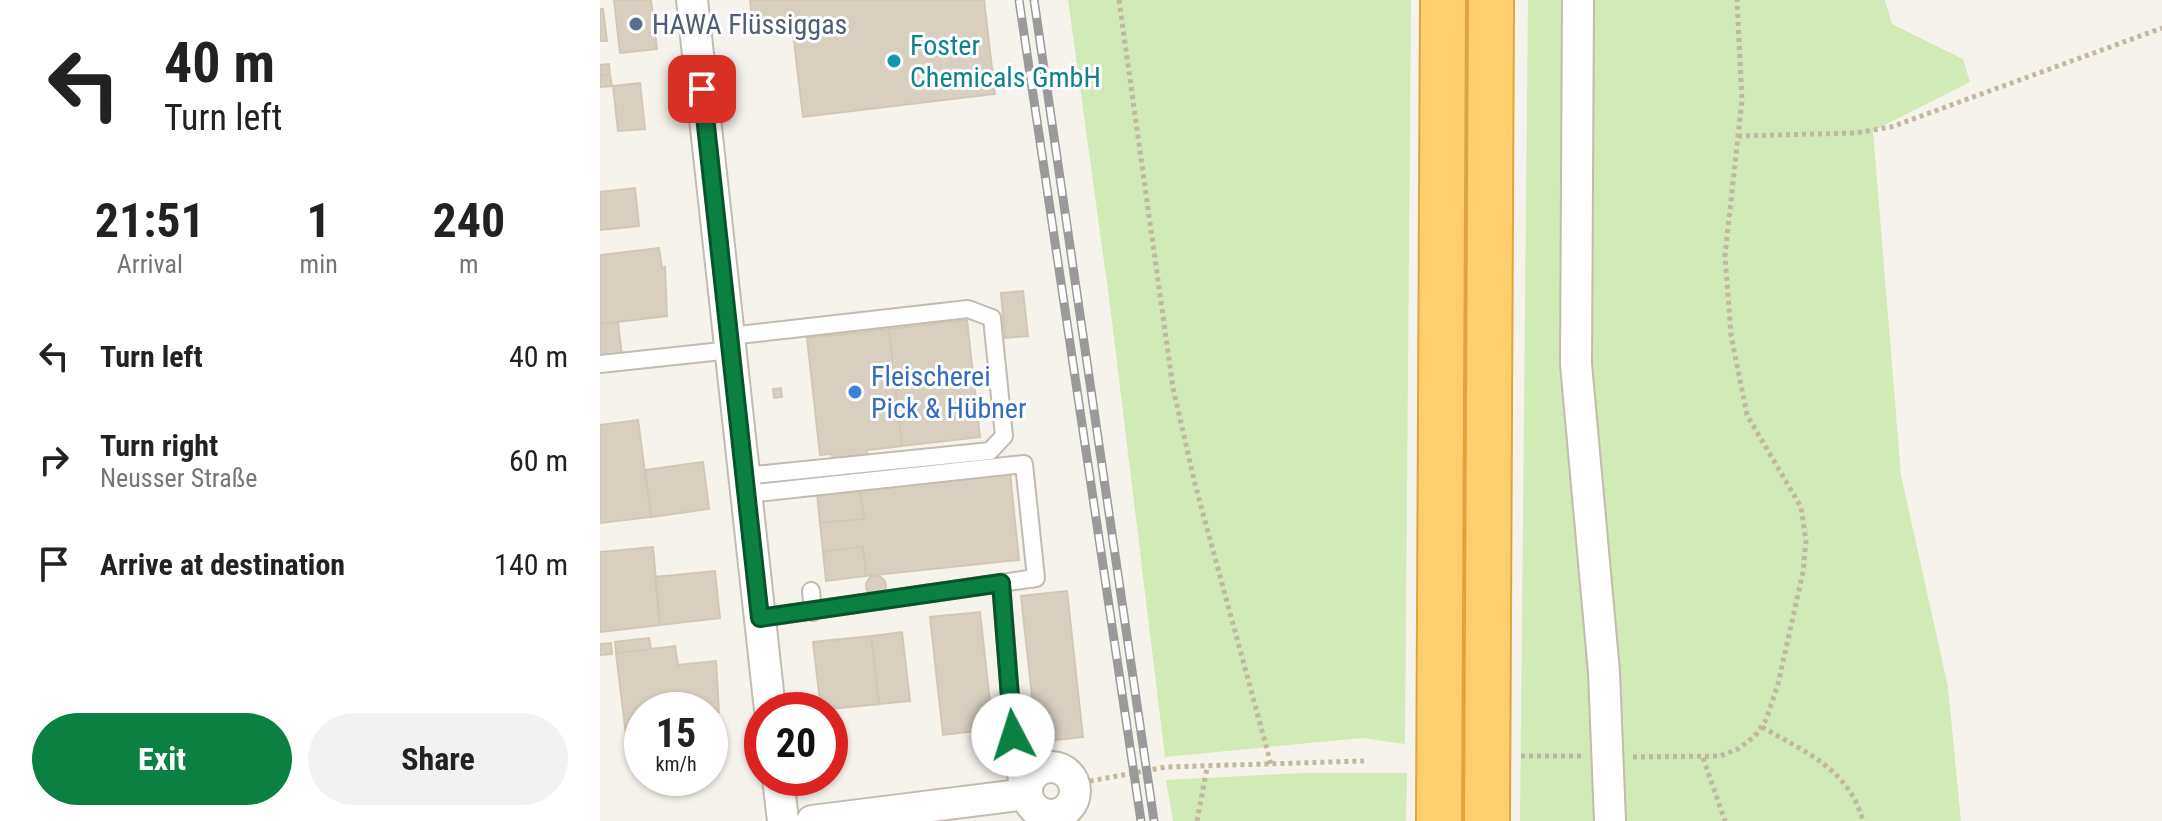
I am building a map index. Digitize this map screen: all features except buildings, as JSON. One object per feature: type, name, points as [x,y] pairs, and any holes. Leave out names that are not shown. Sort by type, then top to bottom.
[{"type":"highway","points":[[1439,821],[1443,0]]},
{"type":"highway","points":[[1487,821],[1491,0]]},
{"type":"street","points":[[692,0],[768,692]]},
{"type":"street","points":[[1578,0],[1576,364],[1608,756],[1610,821]]},
{"type":"street","points":[[812,821],[1022,795],[1030,779],[1042,769],[1064,771],[1074,784]]},
{"type":"street","points":[[780,796],[783,821]]},
{"type":"lane","points":[[600,364],[968,309],[992,318],[1004,436],[990,451],[746,485]]},
{"type":"lane","points":[[746,485],[802,496],[1024,464],[1036,578],[760,618]]},
{"type":"lane","points":[[1001,583],[1022,795]]},
{"type":"lane","points":[[811,591],[813,612]]},
{"type":"path","points":[[1119,0],[1173,388],[1271,764]]},
{"type":"path","points":[[1520,756],[1703,758],[1738,749],[1762,727],[1773,698],[1796,615],[1805,529],[1797,497],[1752,426],[1738,385],[1725,255],[1742,83],[1737,0]]},
{"type":"path","points":[[1738,136],[1855,133],[1891,127],[2162,28]]},
{"type":"path","points":[[1762,727],[1836,772],[1853,792],[1863,821]]},
{"type":"path","points":[[1703,758],[1725,821]]},
{"type":"path","points":[[1074,784],[1124,772],[1175,767],[1364,761]]},
{"type":"path","points":[[1197,821],[1207,768]]},
{"type":"green space","points":[[1068,0],[1411,0],[1405,744],[1362,738],[1165,757],[1110,305]]},
{"type":"green space","points":[[1528,0],[1885,0],[1892,24],[1963,59],[1970,82],[1873,131],[1901,475],[1948,687],[1961,821],[1520,821]]},
{"type":"green space","points":[[1303,773],[1407,773],[1406,821],[1173,821],[1166,780]]},
{"type":"railway","points":[[1019,0],[1141,821]]},
{"type":"railway","points":[[1034,0],[1154,821]]},
{"type":"place","name":"HAWA Flüssiggas","points":[[636,24]]},
{"type":"place","name":"Foster Chemicals GmbH","points":[[894,61]]},
{"type":"place","name":"Fleischerei Pick & Hübner","points":[[855,392]]},
{"type":"route","points":[[702,89],[760,618],[1001,583],[1013,735]]}]
